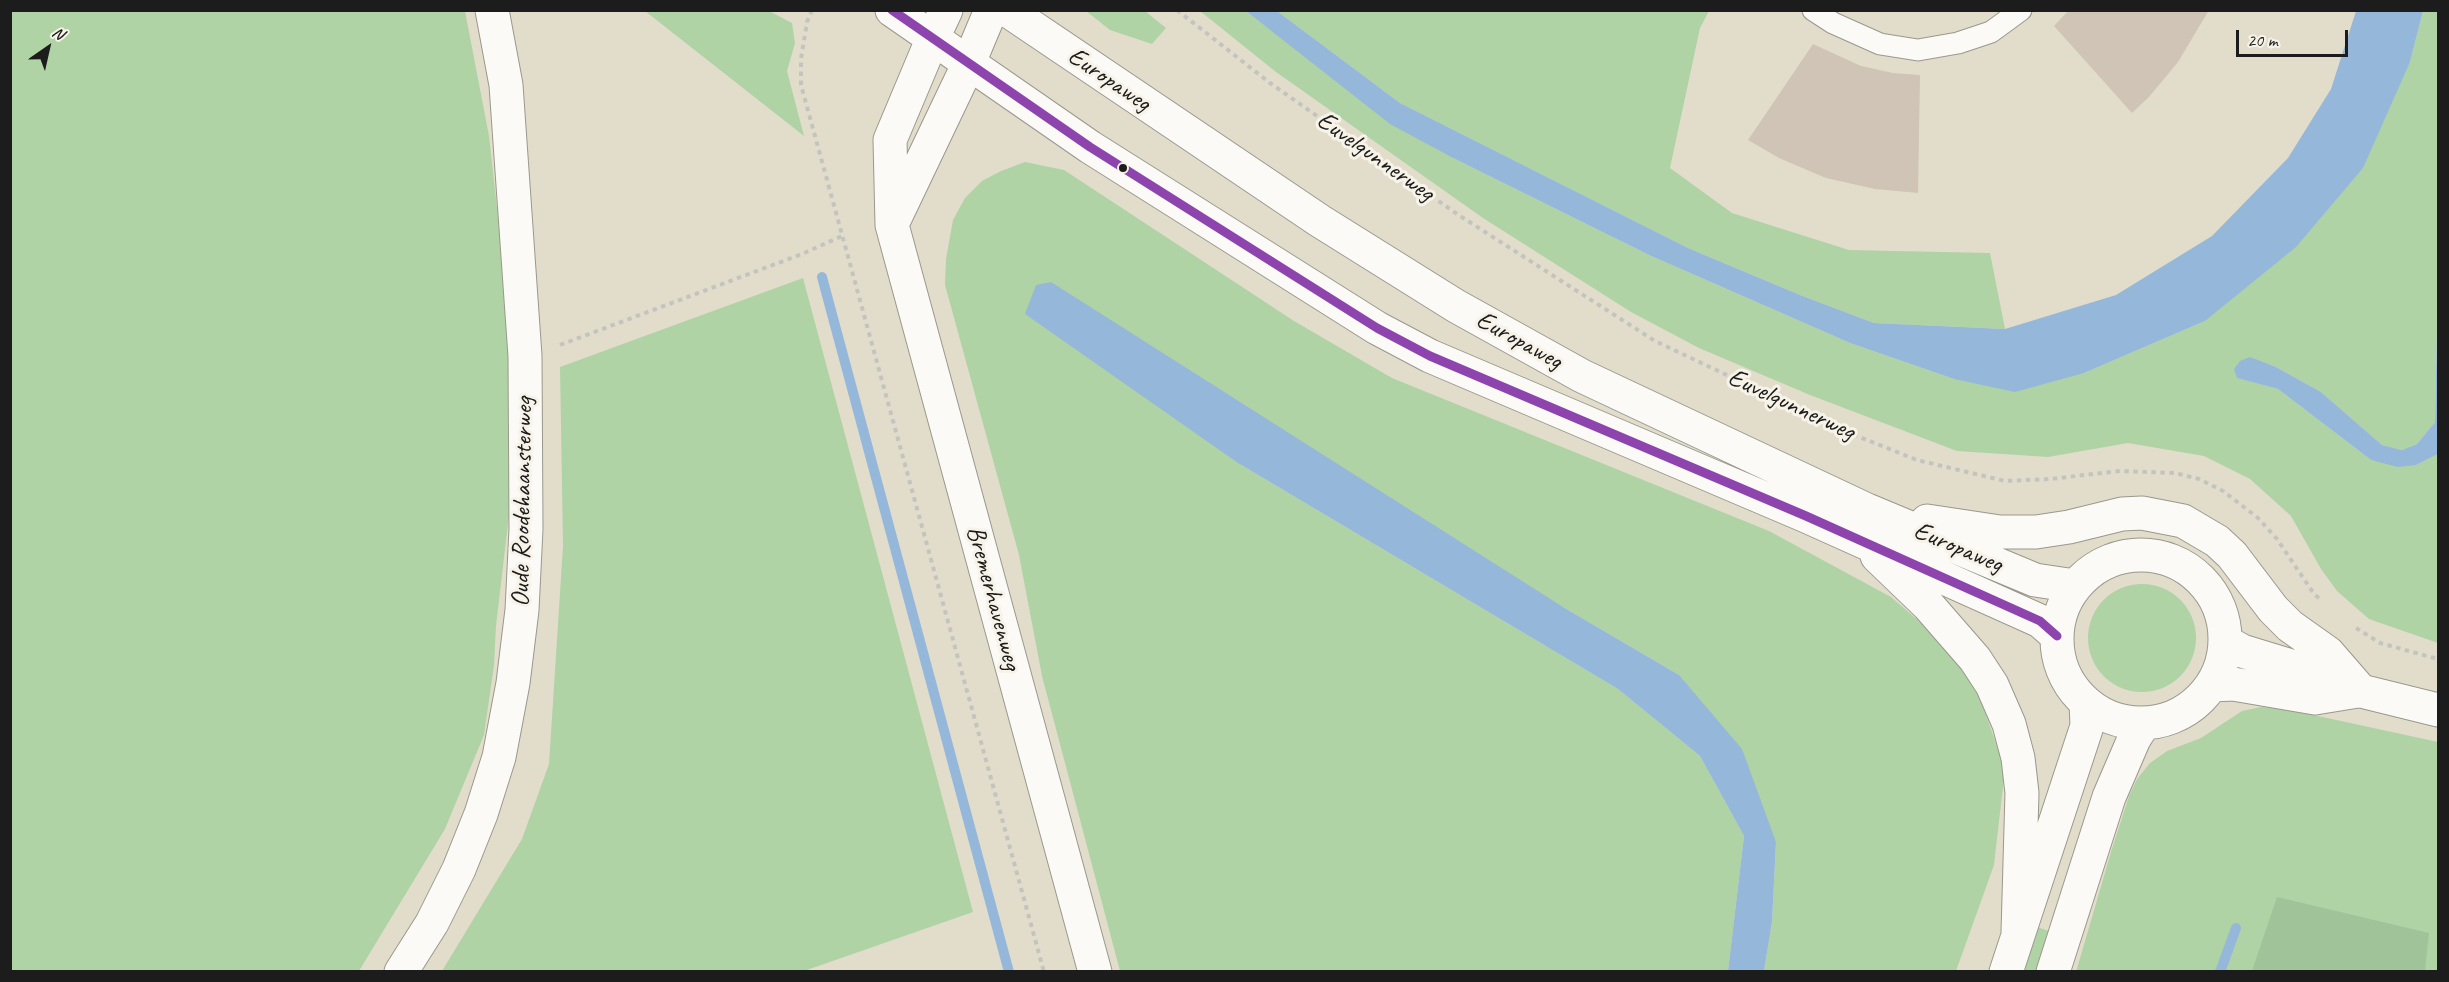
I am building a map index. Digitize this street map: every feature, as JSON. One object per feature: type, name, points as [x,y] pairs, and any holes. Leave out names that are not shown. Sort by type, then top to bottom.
[{"type":"main road","name":"Oude Roodehaansterweg","points":[[401,972],[432,923],[459,869],[481,814],[499,757],[513,683],[523,587],[526,529],[525,356],[506,85],[492,10]]},
{"type":"main road","name":"Europaweg","points":[[892,10],[932,40],[1100,154],[1377,328],[1430,356],[1864,526],[2036,580],[2075,586]]},
{"type":"main road","name":"Bremerhavenweg","points":[[946,10],[890,140],[892,225],[1095,972]]},
{"type":"main road","points":[[892,225],[991,10]]},
{"type":"main road","name":"Europaweg","points":[[1007,10],[1320,221],[1456,306],[2040,621],[2057,636]]},
{"type":"main road","points":[[1864,526],[2036,532],[2070,527],[2122,514],[2163,515],[2182,521],[2217,541],[2232,555],[2273,609],[2290,626],[2328,653],[2361,691]]},
{"type":"main road","points":[[1864,526],[1975,659],[1992,685],[2009,724],[2018,758],[2022,793],[2018,932]]},
{"type":"main road","points":[[2136,554],[2171,560],[2193,573],[2212,592],[2220,608],[2226,642],[2221,665],[2212,685],[2202,698],[2175,716],[2144,723],[2113,718],[2086,703],[2073,689],[2058,655],[2057,636],[2065,601],[2075,586],[2087,573],[2102,564],[2118,557],[2136,554]]},
{"type":"main road","points":[[2226,642],[2242,651],[2314,673],[2361,691],[2439,710]]},
{"type":"main road","points":[[2212,685],[2232,684],[2314,698],[2361,691]]},
{"type":"main road","points":[[2006,972],[2087,726],[2086,703]]},
{"type":"main road","points":[[2053,972],[2109,797],[2134,739],[2144,723]]},
{"type":"lane","points":[[1813,10],[1880,44],[1918,50],[1959,43],[1991,32],[2021,10]]},
{"type":"path","points":[[812,10],[807,22],[801,59],[801,85],[1044,972]]},
{"type":"path","name":"Euvelgunnerweg","points":[[1177,10],[1270,83],[1457,214],[1655,341],[1847,432],[1917,460],[2005,481],[2050,479],[2120,471],[2175,473],[2199,479],[2223,491],[2258,518],[2277,538],[2314,594],[2330,609]]},
{"type":"path","points":[[525,356],[780,262],[842,236]]},
{"type":"path","points":[[2355,627],[2380,643],[2439,659]]},
{"type":"green space","points":[[10,11],[465,11],[489,136],[510,326],[509,515],[496,626],[494,665],[484,735],[445,829],[359,971],[11,971]]},
{"type":"green space","points":[[645,11],[769,11],[792,23],[795,43],[787,71],[804,136]]},
{"type":"green space","points":[[1086,11],[1145,11],[1166,28],[1152,44],[1110,30]]},
{"type":"green space","points":[[1200,11],[1246,11],[1296,49],[1455,159],[1649,255],[1850,343],[1954,379],[2084,373],[2205,321],[2410,62],[2423,11],[2438,11],[2438,283],[2435,422],[2417,444],[2402,450],[2382,445],[2321,392],[2276,367],[2250,358],[2238,378],[2278,389],[2371,460],[2416,465],[2438,454],[2438,643],[2369,619],[2337,591],[2321,569],[2291,516],[2250,479],[2204,456],[2128,443],[2048,457],[1957,451],[1810,395],[1699,348],[1631,312],[1483,218],[1276,72]]},
{"type":"green space","points":[[1277,11],[1709,11],[1700,28],[1670,168],[1732,213],[1849,250],[1990,253],[2005,329],[1874,323],[1688,248],[1400,103]]},
{"type":"green space","points":[[1025,162],[1064,170],[1294,321],[1392,378],[1769,531],[1891,597],[1948,646],[1980,698],[2005,769],[1994,865],[1956,971],[1764,971],[1772,922],[1776,842],[1679,675],[1563,607],[1238,463],[1618,689],[1700,756],[1744,836],[1728,971],[1120,971],[1042,676],[1019,555],[945,285],[946,259],[953,220],[965,198],[982,181]]},
{"type":"green space","points":[[803,278],[973,912],[804,971],[442,971],[522,839],[549,764],[563,546],[560,367]]},
{"type":"green space","points":[[2142,584],[2163,588],[2180,600],[2192,617],[2196,638],[2192,659],[2180,676],[2163,688],[2142,692],[2121,688],[2104,676],[2092,659],[2088,638],[2092,617],[2104,600],[2121,588]]},
{"type":"green space","points":[[2261,707],[2281,708],[2438,742],[2438,971],[2076,972],[2111,852],[2129,796],[2137,779],[2150,763],[2167,751],[2201,738],[2242,711]]},
{"type":"green space","points":[[2277,897],[2429,933],[2425,971],[2252,971]]},
{"type":"green space","points":[[2034,926],[2049,931],[2037,971],[2019,972]]},
{"type":"water","points":[[1246,11],[1277,11],[1400,103],[1688,248],[1800,295],[1874,323],[2005,329],[2116,295],[2212,236],[2288,158],[2331,89],[2356,11],[2423,11],[2410,62],[2363,168],[2296,247],[2205,321],[2084,373],[2015,392],[1954,379],[1850,343],[1649,255],[1455,159],[1390,124]]},
{"type":"water","points":[[1051,282],[1563,607],[1679,675],[1742,749],[1776,842],[1772,922],[1764,971],[1728,971],[1744,836],[1700,756],[1618,689],[1238,463],[1025,314],[1036,285]]},
{"type":"water","points":[[2438,283],[2438,454],[2416,465],[2398,467],[2371,460],[2278,389],[2237,378],[2234,369],[2240,361],[2250,357],[2276,367],[2321,392],[2382,445],[2402,450],[2417,444],[2435,422]]},
{"type":"building","points":[[2069,10],[2209,10],[2178,62],[2149,97],[2132,113],[2054,26]]},
{"type":"building","points":[[1813,44],[1861,66],[1893,73],[1920,75],[1918,193],[1875,189],[1826,178],[1779,158],[1748,140]]},
{"type":"waterway","points":[[822,277],[1009,972]]},
{"type":"waterway","points":[[2220,972],[2236,928]]},
{"type":"transit line","points":[[892,10],[1090,147],[1377,328],[1430,356],[1806,516],[2040,621],[2057,636]]}]
